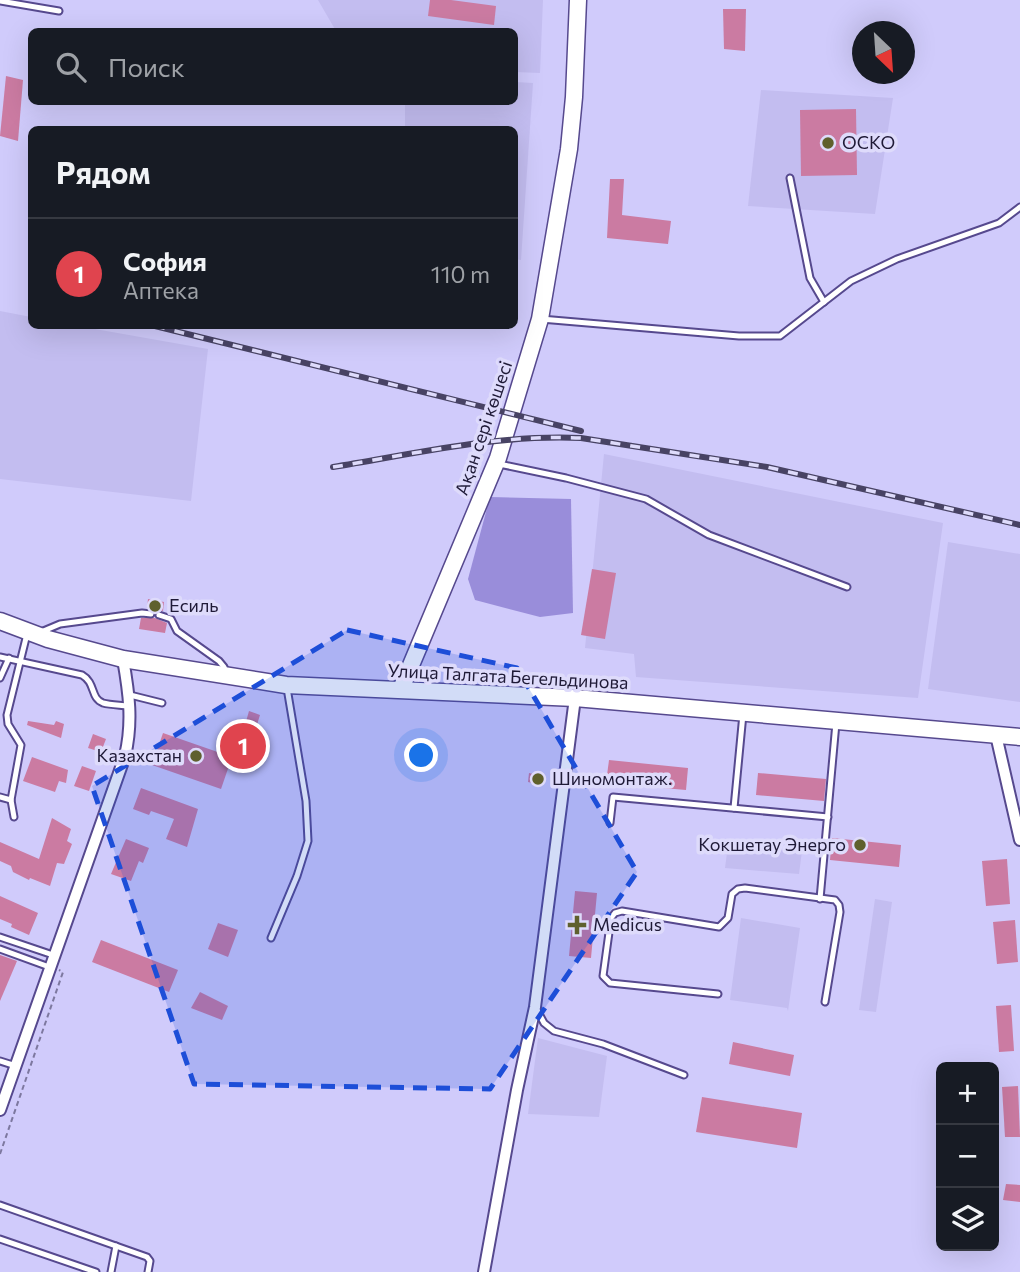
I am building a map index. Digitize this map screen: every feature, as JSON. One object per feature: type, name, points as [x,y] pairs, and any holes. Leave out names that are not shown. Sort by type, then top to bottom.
[{"type":"street","name":"Ақан сері көшесі","points":[[401,689],[495,463],[540,319],[569,149],[578,0]]},
{"type":"street","name":"Улица Талгата Бегельдинова","points":[[0,621],[123,659],[286,685],[575,698],[1020,737]]},
{"type":"street","points":[[0,1110],[125,756],[130,735],[131,707],[123,659]]},
{"type":"street","points":[[484,1272],[535,1007],[575,698]]},
{"type":"street","points":[[996,735],[1020,840]]},
{"type":"lane","points":[[0,1],[59,11]]},
{"type":"lane","points":[[790,178],[810,278],[824,302]]},
{"type":"lane","points":[[540,319],[739,336],[780,336],[851,281],[897,259],[999,223],[1020,207]]},
{"type":"lane","points":[[495,463],[646,499],[709,535],[847,587]]},
{"type":"lane","points":[[15,817],[11,800],[21,745],[8,724],[7,715],[20,660],[33,633],[60,624],[142,612],[151,614]]},
{"type":"lane","points":[[159,615],[171,618],[177,631],[219,661],[227,677]]},
{"type":"lane","points":[[0,657],[82,676],[89,679],[98,700],[131,707]]},
{"type":"lane","points":[[0,678],[9,658]]},
{"type":"lane","points":[[271,938],[297,876],[308,841],[304,789],[286,685]]},
{"type":"lane","points":[[130,695],[162,703]]},
{"type":"lane","points":[[734,808],[743,713]]},
{"type":"lane","points":[[820,899],[837,720]]},
{"type":"lane","points":[[0,797],[11,800]]},
{"type":"lane","points":[[610,823],[612,797],[828,817]]},
{"type":"lane","points":[[718,994],[610,983],[605,980],[603,976],[611,918],[622,911],[719,927],[728,918],[732,894],[738,889],[835,900],[840,912],[825,1002]]},
{"type":"lane","points":[[0,937],[56,956]]},
{"type":"lane","points":[[0,949],[52,968]]},
{"type":"lane","points":[[535,1007],[544,1023],[554,1031],[603,1044],[684,1075]]},
{"type":"lane","points":[[0,1061],[16,1066]]},
{"type":"lane","points":[[0,1205],[147,1256],[150,1261],[148,1272]]},
{"type":"lane","points":[[0,1240],[96,1272]]},
{"type":"lane","points":[[111,1272],[116,1246]]},
{"type":"path","points":[[0,1154],[63,972],[52,968]]},
{"type":"highlighted area","points":[[347,630],[517,668],[637,872],[490,1089],[194,1084],[92,786]]},
{"type":"shaded area","points":[[318,0],[543,0],[540,73],[518,72],[518,28],[334,28]]},
{"type":"shaded area","points":[[518,82],[533,83],[521,260],[518,260],[518,126],[405,126],[405,105],[518,105]]},
{"type":"shaded area","points":[[761,90],[893,98],[875,214],[748,206]]},
{"type":"shaded area","points":[[0,311],[28,316],[28,329],[95,329],[208,349],[191,501],[0,479]]},
{"type":"shaded area","points":[[604,454],[943,523],[918,698],[636,677],[634,654],[585,648]]},
{"type":"shaded area","points":[[490,497],[571,499],[573,613],[540,617],[475,600],[468,579]]},
{"type":"shaded area","points":[[948,542],[1020,554],[1020,702],[928,689]]},
{"type":"shaded area","points":[[728,845],[802,851],[799,874],[725,868]]},
{"type":"shaded area","points":[[875,899],[892,902],[876,1012],[859,1010]]},
{"type":"shaded area","points":[[741,918],[800,928],[788,1011],[787,1008],[730,1000]]},
{"type":"shaded area","points":[[538,1038],[607,1056],[599,1117],[528,1114]]},
{"type":"building","points":[[430,0],[496,6],[494,25],[428,16]]},
{"type":"building","points":[[723,9],[746,9],[745,51],[724,49]]},
{"type":"building","points":[[6,76],[23,80],[18,141],[0,136]]},
{"type":"building","name":"ОСКО","points":[[856,109],[857,175],[801,176],[800,110]]},
{"type":"building","points":[[610,179],[624,179],[622,215],[671,221],[668,244],[607,238]]},
{"type":"building","points":[[592,569],[616,573],[605,639],[581,635]]},
{"type":"building","points":[[148,599],[164,602],[163,611],[147,608]]},
{"type":"building","points":[[141,618],[155,618],[167,623],[165,633],[139,629]]},
{"type":"building","points":[[249,711],[260,715],[248,754],[237,753]]},
{"type":"building","points":[[28,721],[54,725],[56,721],[64,724],[61,738],[27,725]]},
{"type":"building","points":[[163,733],[232,757],[221,789],[152,765]]},
{"type":"building","points":[[93,734],[106,739],[101,752],[88,748]]},
{"type":"building","points":[[32,757],[68,770],[66,783],[59,781],[55,792],[23,781]]},
{"type":"building","points":[[609,760],[688,768],[686,790],[606,783]]},
{"type":"building","points":[[82,766],[96,771],[89,791],[74,786]]},
{"type":"building","points":[[529,773],[542,776],[540,785],[528,782]]},
{"type":"building","points":[[758,773],[826,779],[824,801],[756,795]]},
{"type":"building","points":[[141,788],[198,809],[187,847],[166,839],[174,819],[151,811],[149,815],[133,809]]},
{"type":"building","points":[[52,818],[71,829],[67,841],[72,844],[64,864],[57,863],[50,886],[13,872],[11,866],[0,861],[0,842],[39,859]]},
{"type":"building","points":[[832,838],[901,845],[899,867],[830,860]]},
{"type":"building","points":[[126,839],[149,848],[143,863],[139,861],[131,881],[111,874]]},
{"type":"building","points":[[1007,859],[1010,904],[986,906],[982,861]]},
{"type":"building","name":"Medicus","points":[[575,891],[597,893],[591,958],[569,956]]},
{"type":"building","points":[[0,896],[38,913],[29,935],[0,919]]},
{"type":"building","points":[[1015,920],[1018,962],[997,964],[993,922]]},
{"type":"building","points":[[218,923],[238,930],[228,957],[208,949]]},
{"type":"building","points":[[101,940],[178,970],[169,992],[92,962]]},
{"type":"building","points":[[0,955],[17,961],[0,1001]]},
{"type":"building","points":[[200,992],[228,1006],[222,1020],[191,1008]]},
{"type":"building","points":[[1011,1005],[1014,1051],[999,1052],[996,1006]]},
{"type":"building","points":[[733,1042],[794,1055],[790,1076],[729,1064]]},
{"type":"building","points":[[1018,1086],[1020,1137],[1005,1137],[1002,1087]]},
{"type":"building","points":[[702,1097],[802,1113],[797,1148],[696,1132]]},
{"type":"building","points":[[1006,1184],[1020,1185],[1020,1202],[1003,1200]]},
{"type":"railway","points":[[167,329],[581,431]]},
{"type":"railway","points":[[333,467],[487,442],[581,438],[767,467],[1020,525]]},
{"type":"place","name":"ОСКО","points":[[828,143]]},
{"type":"place","name":"Есиль","points":[[155,606]]},
{"type":"place","name":"София","points":[[243,746]]},
{"type":"place","name":"Казахстан","points":[[196,756]]},
{"type":"place","name":"Шиномонтаж.","points":[[538,779]]},
{"type":"place","name":"Кокшетау Энерго","points":[[860,845]]},
{"type":"place","name":"Medicus","points":[[577,925]]}]
